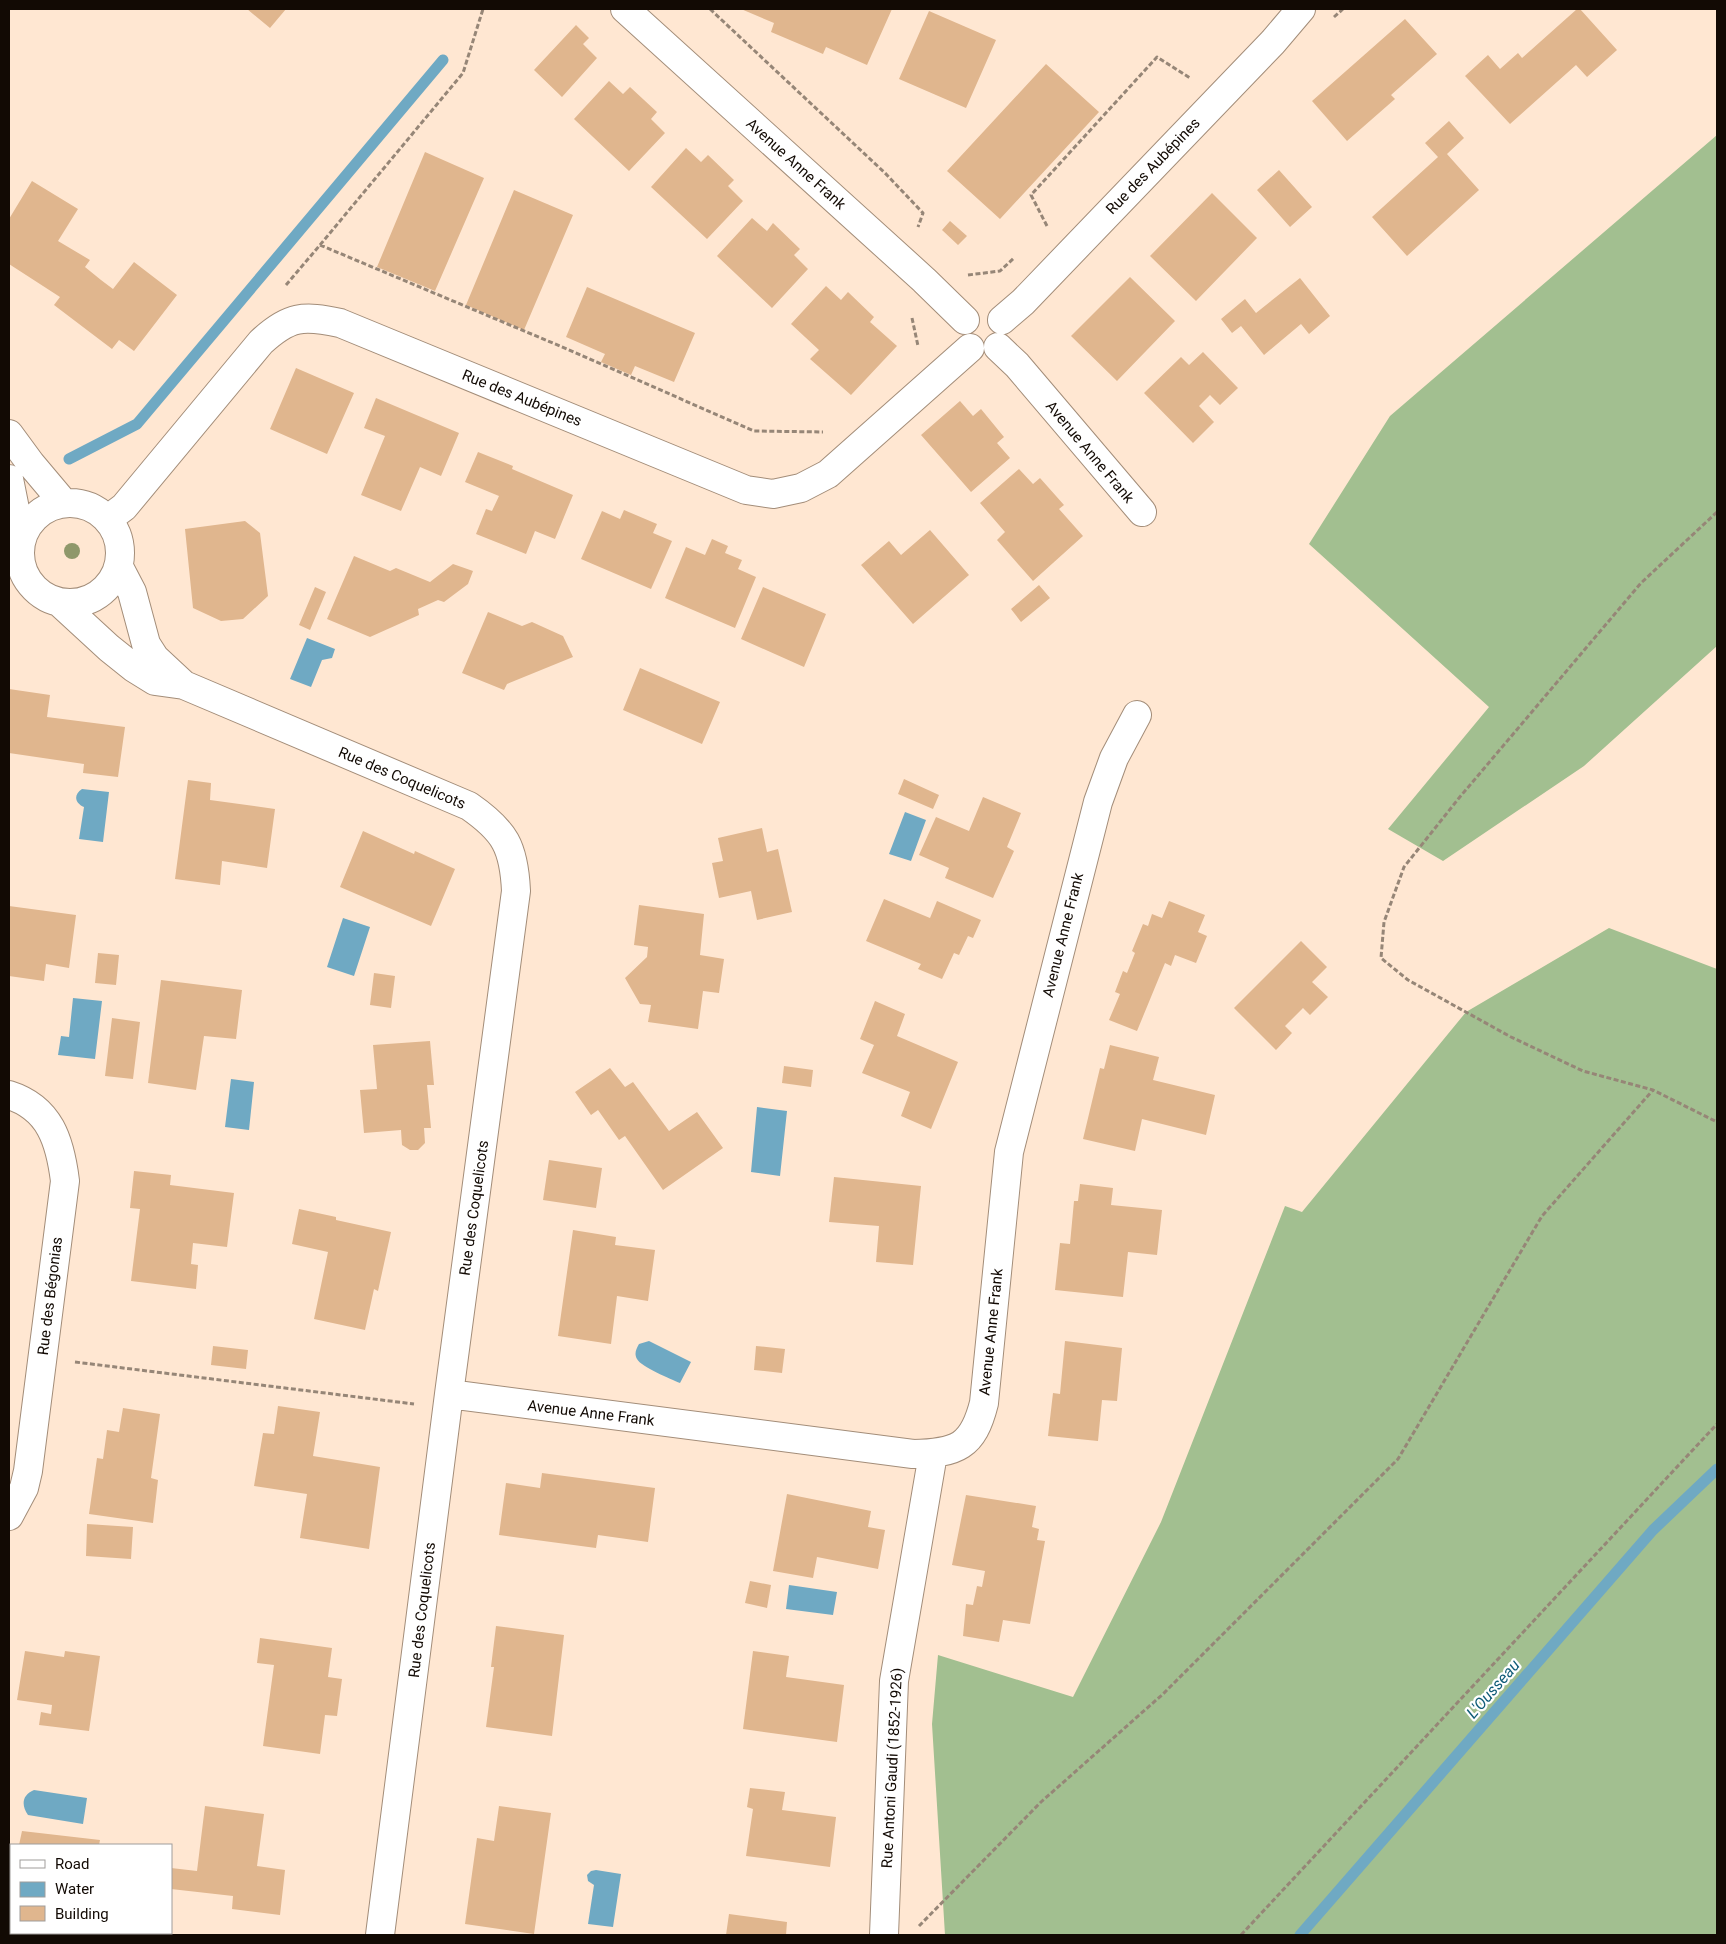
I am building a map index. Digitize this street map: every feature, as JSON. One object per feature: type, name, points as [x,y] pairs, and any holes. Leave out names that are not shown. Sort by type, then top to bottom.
[{"type":"street","name":"Avenue Anne Frank","points":[[624,9],[924,280],[965,320]]},
{"type":"street","name":"Rue des Aubépines","points":[[1002,320],[1023,302],[1273,42],[1302,9]]},
{"type":"street","points":[[984,310],[995,313],[1002,320],[1006,332],[1002,343],[994,351],[983,353],[972,350],[964,342],[962,331],[965,320],[973,312],[984,310]]},
{"type":"street","name":"Rue des Aubépines","points":[[108,520],[124,507],[261,342],[288,322],[304,318],[318,318],[340,323],[746,490],[773,494],[801,488],[828,474],[970,348]]},
{"type":"street","name":"Avenue Anne Frank","points":[[998,347],[1016,365],[1142,512]]},
{"type":"street","points":[[9,434],[63,502],[49,506],[37,514],[27,526],[21,539]]},
{"type":"street","name":"Rue des Coquelicots","points":[[9,479],[21,539],[19,550],[20,562],[26,579],[36,591],[51,600],[68,604],[84,602],[99,594],[111,582],[118,567],[121,550],[117,533],[108,520],[95,509],[80,503],[63,502]]},
{"type":"street","name":"Rue des Coquelicots","points":[[118,567],[132,592],[146,644],[155,658],[184,685]]},
{"type":"street","name":"Rue des Coquelicots","points":[[59,602],[109,648],[134,668],[155,681],[184,685],[468,806],[488,820],[502,835],[509,848],[515,869],[516,891],[380,1935]]},
{"type":"street","name":"Avenue Anne Frank","points":[[449,1394],[914,1454],[933,1454],[947,1451],[962,1445],[972,1436],[979,1424],[984,1403],[1009,1152],[1098,802],[1114,758],[1137,715]]},
{"type":"street","name":"Rue des Bégonias","points":[[9,1095],[27,1103],[39,1112],[51,1127],[63,1164],[65,1181],[28,1471],[24,1488],[9,1516]]},
{"type":"street","name":"Rue Antoni Gaudi (1852-1926)","points":[[884,1935],[894,1681],[933,1454]]},
{"type":"path","points":[[282,291],[463,73],[483,9]]},
{"type":"path","points":[[710,9],[885,173],[923,212],[916,230]]},
{"type":"path","points":[[1329,22],[1343,9]]},
{"type":"path","points":[[1041,233],[1048,227],[1031,195],[1157,57],[1220,97]]},
{"type":"path","points":[[320,245],[567,349],[754,431],[823,432]]},
{"type":"path","points":[[920,351],[906,296],[948,257],[968,275],[1000,270],[1020,252]]},
{"type":"path","points":[[1717,512],[1641,583],[1459,798],[1404,867],[1384,922],[1381,958],[1408,980],[1511,1037],[1583,1071],[1653,1090],[1717,1122]]},
{"type":"path","points":[[917,1928],[1041,1802],[1162,1694],[1398,1459],[1542,1216],[1653,1090]]},
{"type":"path","points":[[42,1358],[420,1404],[449,1394]]},
{"type":"path","points":[[1240,1935],[1717,1424]]},
{"type":"green space","points":[[1717,135],[1717,646],[1584,766],[1443,861],[1388,829],[1489,707],[1309,544],[1390,416]]},
{"type":"green space","points":[[1609,928],[1717,969],[1717,1935],[945,1935],[932,1724],[938,1655],[1073,1697],[1161,1522],[1285,1206],[1302,1212],[1466,1012]]},
{"type":"water","points":[[307,638],[335,649],[332,658],[322,660],[311,687],[290,679]]},
{"type":"water","points":[[82,789],[109,792],[103,842],[79,839],[84,807],[77,801],[76,796]]},
{"type":"water","points":[[905,812],[926,820],[911,861],[889,854]]},
{"type":"water","points":[[343,918],[370,927],[354,976],[327,967]]},
{"type":"water","points":[[73,998],[102,1001],[95,1059],[58,1055],[61,1036],[69,1037]]},
{"type":"water","points":[[231,1079],[254,1082],[249,1130],[225,1127]]},
{"type":"water","points":[[757,1107],[787,1111],[780,1176],[751,1172]]},
{"type":"water","points":[[649,1341],[691,1362],[680,1383],[650,1369],[637,1359],[636,1352],[639,1344]]},
{"type":"water","points":[[789,1585],[837,1592],[833,1615],[786,1609]]},
{"type":"water","points":[[34,1790],[87,1798],[83,1824],[28,1815],[24,1808],[24,1801],[25,1797]]},
{"type":"water","points":[[591,1871],[621,1874],[613,1927],[588,1924],[594,1885],[588,1881],[587,1875]]},
{"type":"building","points":[[247,9],[286,9],[270,28]]},
{"type":"building","points":[[741,9],[892,9],[867,65],[826,47],[823,54],[771,32],[774,23]]},
{"type":"building","points":[[1577,9],[1580,9],[1617,50],[1587,77],[1576,65],[1510,124],[1465,76],[1488,55],[1500,69],[1518,53],[1522,58]]},
{"type":"building","points":[[929,11],[996,40],[966,108],[899,79]]},
{"type":"building","points":[[1405,19],[1437,54],[1391,95],[1395,99],[1347,141],[1312,101]]},
{"type":"building","points":[[576,25],[589,38],[583,44],[597,58],[562,97],[534,70]]},
{"type":"building","points":[[1046,64],[1099,112],[1000,219],[947,171]]},
{"type":"building","points":[[609,81],[623,94],[630,87],[657,112],[651,119],[665,133],[629,171],[574,119]]},
{"type":"building","points":[[1449,121],[1464,138],[1447,154],[1479,190],[1407,256],[1372,217],[1438,157],[1425,143]]},
{"type":"building","points":[[686,148],[701,162],[708,155],[734,180],[728,186],[743,201],[707,239],[651,187]]},
{"type":"building","points":[[425,152],[484,178],[435,291],[377,267]]},
{"type":"building","points":[[1279,170],[1312,207],[1290,227],[1257,190]]},
{"type":"building","points":[[32,181],[78,209],[58,241],[90,260],[85,267],[101,280],[113,289],[134,262],[177,295],[134,351],[119,340],[112,349],[54,305],[60,297],[9,264],[9,219]]},
{"type":"building","points":[[514,190],[573,215],[524,330],[466,305]]},
{"type":"building","points":[[1212,193],[1257,238],[1196,301],[1150,256]]},
{"type":"building","points":[[752,218],[767,231],[773,223],[800,249],[794,255],[808,269],[772,308],[717,256]]},
{"type":"building","points":[[950,221],[967,236],[958,245],[942,230]]},
{"type":"building","points":[[1130,277],[1175,321],[1117,381],[1071,336]]},
{"type":"building","points":[[1300,278],[1330,316],[1309,334],[1301,324],[1264,355],[1241,326],[1232,333],[1221,319],[1245,299],[1256,313]]},
{"type":"building","points":[[826,286],[841,300],[848,292],[874,317],[870,322],[897,346],[851,395],[810,359],[819,350],[791,324]]},
{"type":"building","points":[[587,287],[695,333],[674,382],[635,366],[631,375],[601,362],[605,354],[566,337]]},
{"type":"building","points":[[1203,352],[1238,388],[1220,405],[1210,395],[1199,406],[1214,422],[1193,443],[1144,393],[1181,357],[1189,365]]},
{"type":"building","points":[[296,368],[354,393],[327,454],[270,429]]},
{"type":"building","points":[[376,398],[459,433],[441,476],[420,467],[401,511],[361,495],[385,436],[364,428]]},
{"type":"building","points":[[960,401],[973,416],[981,409],[1004,437],[997,443],[1010,458],[971,492],[921,435]]},
{"type":"building","points":[[478,452],[513,466],[512,469],[573,495],[555,539],[535,531],[526,554],[476,534],[486,509],[492,511],[499,496],[465,482]]},
{"type":"building","points":[[1019,469],[1033,484],[1040,478],[1064,505],[1059,509],[1083,536],[1033,581],[997,540],[1005,532],[980,503]]},
{"type":"building","points":[[624,510],[657,524],[653,533],[672,541],[651,589],[581,559],[602,511],[620,519]]},
{"type":"building","points":[[245,521],[260,533],[268,596],[243,619],[221,621],[193,608],[185,529]]},
{"type":"building","points":[[930,530],[969,575],[913,624],[861,565],[889,541],[901,555]]},
{"type":"building","points":[[712,539],[728,546],[725,553],[742,560],[738,569],[756,577],[735,628],[665,598],[686,547],[705,555]]},
{"type":"building","points":[[354,556],[390,571],[396,568],[430,582],[453,564],[473,571],[468,584],[444,602],[438,600],[418,609],[419,615],[370,637],[327,619]]},
{"type":"building","points":[[1039,585],[1050,598],[1021,622],[1011,609]]},
{"type":"building","points":[[315,587],[326,592],[310,630],[299,625]]},
{"type":"building","points":[[763,587],[826,614],[804,667],[741,639]]},
{"type":"building","points":[[488,612],[522,626],[532,622],[563,636],[573,657],[507,684],[504,690],[462,673]]},
{"type":"building","points":[[640,668],[720,702],[702,744],[623,710]]},
{"type":"building","points":[[9,689],[50,695],[47,717],[125,727],[118,777],[83,773],[84,764],[9,753]]},
{"type":"building","points":[[904,779],[939,795],[933,809],[898,794]]},
{"type":"building","points":[[188,780],[211,783],[210,800],[275,809],[267,868],[222,861],[220,885],[175,879]]},
{"type":"building","points":[[983,797],[1021,813],[1007,847],[1014,851],[993,898],[945,878],[949,868],[919,855],[936,817],[969,831]]},
{"type":"building","points":[[762,828],[767,852],[778,849],[792,912],[757,920],[751,891],[719,898],[712,863],[723,861],[718,838]]},
{"type":"building","points":[[363,831],[414,854],[415,851],[455,869],[431,926],[340,887]]},
{"type":"building","points":[[884,899],[930,918],[937,901],[981,920],[973,938],[968,936],[959,955],[954,953],[942,979],[918,969],[921,964],[866,941]]},
{"type":"building","points":[[1169,901],[1205,915],[1198,932],[1207,936],[1196,963],[1175,955],[1171,966],[1165,963],[1137,1031],[1109,1020],[1120,994],[1115,992],[1123,971],[1127,973],[1135,953],[1132,951],[1143,924],[1148,926],[1152,914],[1162,918]]},
{"type":"building","points":[[639,905],[704,914],[700,955],[724,959],[719,993],[703,991],[698,1029],[648,1022],[651,1005],[640,1004],[625,978],[647,957],[648,947],[634,945]]},
{"type":"building","points":[[9,906],[76,915],[69,968],[46,964],[44,981],[9,976]]},
{"type":"building","points":[[1301,941],[1327,967],[1312,982],[1328,997],[1310,1015],[1303,1008],[1285,1026],[1292,1033],[1276,1050],[1234,1008]]},
{"type":"building","points":[[98,953],[119,955],[116,985],[95,983]]},
{"type":"building","points":[[374,973],[395,976],[391,1008],[370,1005]]},
{"type":"building","points":[[161,980],[242,990],[236,1039],[204,1036],[196,1090],[148,1083]]},
{"type":"building","points":[[875,1001],[905,1014],[897,1036],[958,1062],[931,1129],[901,1116],[910,1092],[862,1073],[874,1045],[860,1039]]},
{"type":"building","points":[[112,1018],[140,1022],[133,1079],[105,1076]]},
{"type":"building","points":[[430,1041],[434,1085],[427,1085],[431,1128],[424,1128],[425,1143],[418,1150],[410,1150],[402,1145],[401,1130],[364,1133],[360,1090],[377,1089],[373,1045]]},
{"type":"building","points":[[1110,1045],[1159,1057],[1153,1080],[1215,1095],[1206,1135],[1142,1119],[1135,1151],[1083,1139],[1100,1068],[1104,1069]]},
{"type":"building","points":[[784,1066],[813,1070],[811,1087],[782,1083]]},
{"type":"building","points":[[610,1068],[625,1087],[633,1082],[669,1131],[697,1112],[723,1148],[663,1190],[625,1136],[619,1140],[598,1110],[591,1115],[575,1092]]},
{"type":"building","points":[[549,1160],[602,1168],[596,1208],[543,1200]]},
{"type":"building","points":[[134,1171],[171,1175],[170,1185],[234,1193],[227,1247],[193,1243],[191,1264],[198,1265],[196,1289],[131,1281],[140,1209],[130,1208]]},
{"type":"building","points":[[834,1177],[921,1186],[913,1265],[876,1262],[879,1226],[829,1222]]},
{"type":"building","points":[[1080,1184],[1113,1188],[1111,1205],[1162,1210],[1157,1255],[1128,1252],[1123,1297],[1055,1290],[1060,1243],[1070,1244],[1074,1201],[1078,1201]]},
{"type":"building","points":[[299,1209],[336,1217],[336,1220],[391,1232],[378,1291],[374,1289],[365,1330],[314,1319],[328,1252],[292,1244]]},
{"type":"building","points":[[573,1230],[616,1237],[615,1245],[655,1250],[648,1301],[617,1296],[611,1344],[558,1336]]},
{"type":"building","points":[[1065,1341],[1122,1348],[1117,1401],[1102,1400],[1098,1441],[1048,1436],[1053,1393],[1060,1394]]},
{"type":"building","points":[[213,1346],[248,1350],[246,1369],[211,1365]]},
{"type":"building","points":[[756,1346],[785,1349],[782,1373],[754,1370]]},
{"type":"building","points":[[278,1406],[320,1412],[313,1456],[380,1467],[369,1549],[300,1538],[307,1494],[254,1486],[263,1433],[274,1434]]},
{"type":"building","points":[[123,1408],[160,1414],[151,1478],[158,1480],[153,1523],[89,1514],[97,1458],[103,1459],[107,1430],[119,1432]]},
{"type":"building","points":[[542,1473],[655,1488],[648,1542],[598,1535],[596,1548],[499,1535],[506,1483],[540,1488]]},
{"type":"building","points":[[787,1494],[871,1511],[868,1527],[885,1530],[878,1569],[817,1557],[813,1578],[773,1571]]},
{"type":"building","points":[[966,1495],[1036,1506],[1032,1527],[1039,1529],[1037,1540],[1045,1541],[1030,1624],[1003,1620],[999,1642],[963,1636],[966,1604],[973,1605],[977,1586],[982,1587],[985,1571],[952,1565]]},
{"type":"building","points":[[87,1524],[133,1527],[131,1559],[86,1556]]},
{"type":"building","points":[[750,1581],[771,1585],[767,1608],[745,1603]]},
{"type":"building","points":[[496,1626],[564,1635],[552,1736],[486,1727],[494,1667],[491,1667]]},
{"type":"building","points":[[260,1638],[332,1648],[328,1677],[342,1679],[337,1716],[325,1715],[320,1754],[263,1746],[274,1665],[257,1663]]},
{"type":"building","points":[[25,1651],[64,1657],[65,1651],[100,1656],[89,1731],[39,1725],[41,1712],[51,1714],[52,1705],[17,1700]]},
{"type":"building","points":[[753,1651],[789,1656],[786,1677],[844,1685],[837,1742],[743,1729]]},
{"type":"building","points":[[750,1788],[785,1792],[782,1810],[836,1817],[830,1867],[746,1856],[753,1809],[747,1807]]},
{"type":"building","points":[[205,1806],[264,1814],[257,1866],[285,1870],[280,1915],[232,1909],[233,1896],[172,1889],[172,1868],[197,1871]]},
{"type":"building","points":[[499,1806],[551,1813],[534,1934],[465,1924],[477,1838],[494,1841]]},
{"type":"building","points":[[22,1831],[100,1840],[99,1844],[19,1844]]},
{"type":"building","points":[[9,1852],[10,1852],[10,1887]]},
{"type":"building","points":[[729,1914],[787,1922],[786,1935],[726,1935]]},
{"type":"waterway","points":[[69,459],[137,424],[443,60]]},
{"type":"waterway","name":"L'Ousseau","points":[[1300,1935],[1653,1530],[1717,1469]]}]
